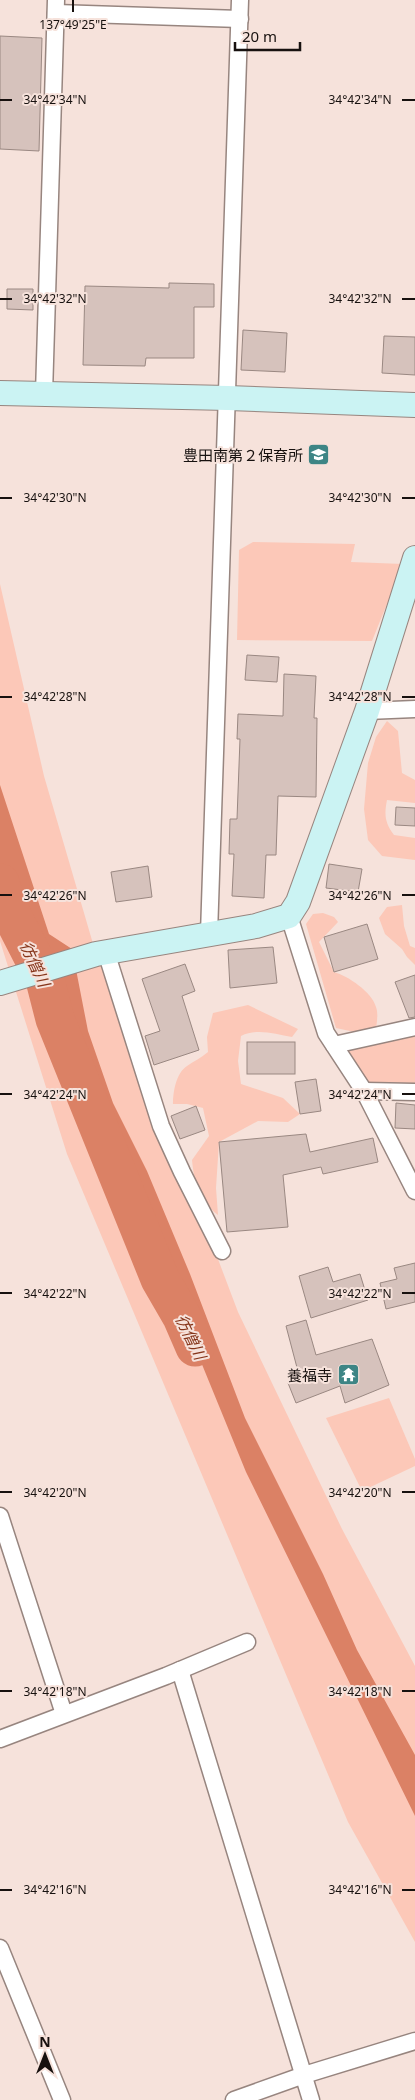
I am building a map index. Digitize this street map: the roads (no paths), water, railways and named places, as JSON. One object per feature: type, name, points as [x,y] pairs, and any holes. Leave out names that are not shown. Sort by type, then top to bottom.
[{"type":"street","points":[[209,934],[240,0]]},
{"type":"street","points":[[44,394],[56,6],[240,19]]},
{"type":"street","points":[[0,393],[228,398],[415,405]]},
{"type":"street","points":[[7,981],[101,953],[256,926],[289,916],[298,902],[367,712],[415,558]]},
{"type":"street","points":[[367,712],[415,708]]},
{"type":"street","points":[[289,916],[326,1033],[364,1091],[415,1192]]},
{"type":"street","points":[[101,953],[161,1126],[222,1251]]},
{"type":"street","points":[[334,1045],[415,1027]]},
{"type":"street","points":[[364,1091],[415,1092]]},
{"type":"street","points":[[0,1516],[64,1714]]},
{"type":"street","points":[[0,1739],[180,1670],[247,1642]]},
{"type":"street","points":[[180,1670],[311,2100]]},
{"type":"street","points":[[0,1948],[62,2100]]},
{"type":"street","points":[[234,2100],[304,2075],[415,2041]]},
{"type":"water","points":[[0,785],[49,934],[72,949],[88,1031],[113,1103],[147,1171],[190,1274],[245,1418],[323,1574],[357,1650],[415,1755],[415,1816],[246,1472],[192,1340],[154,1264],[76,1070],[41,971],[13,918],[0,876]]},
{"type":"waterway","name":"彷僧川","points":[[0,883],[7,906],[45,980],[55,1019],[160,1279],[182,1317],[195,1347]]},
{"type":"place","name":"豊田南第２保育所","points":[[319,455]]},
{"type":"place","name":"養福寺","points":[[348,1375]]}]
